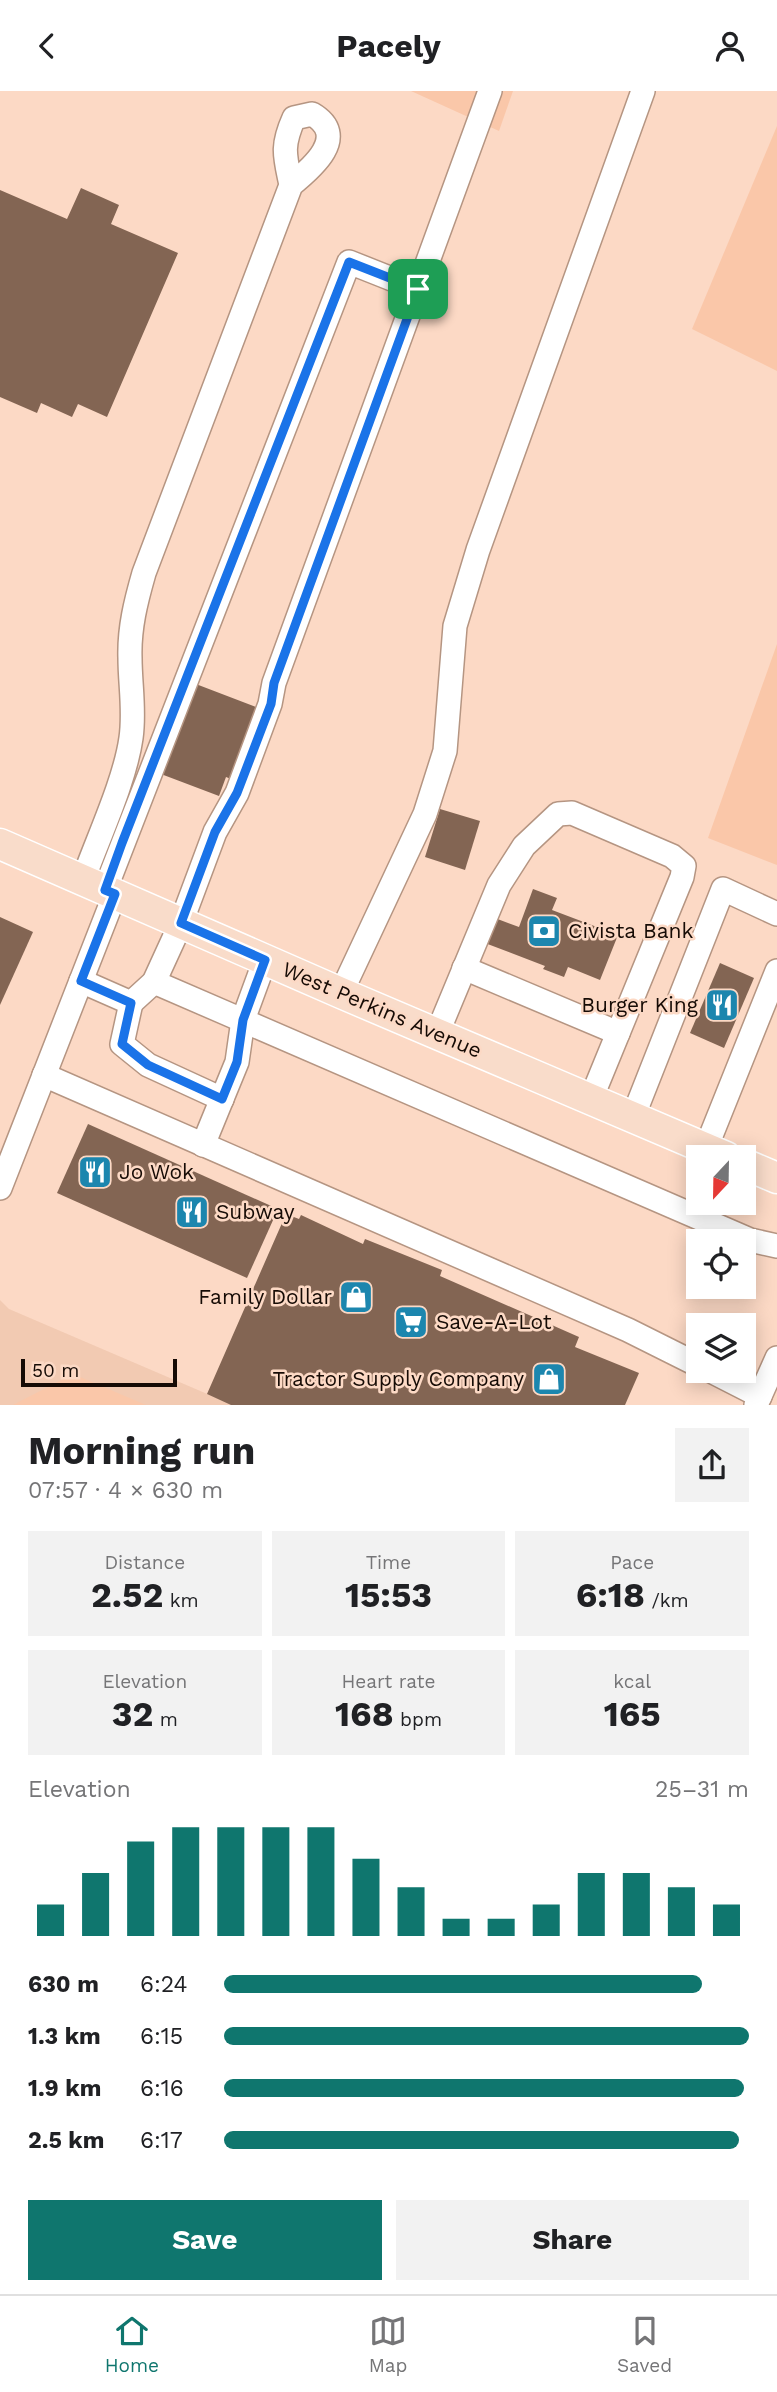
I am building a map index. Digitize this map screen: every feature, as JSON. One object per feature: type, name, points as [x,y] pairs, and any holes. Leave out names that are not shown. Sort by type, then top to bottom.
[{"type":"main road","name":"West Perkins Avenue","points":[[0,844],[698,1145]]},
{"type":"main road","points":[[756,1169],[777,1178]]},
{"type":"street","points":[[222,1099],[148,1065],[122,1044],[131,1003],[154,982],[181,923],[215,832],[237,793],[271,704],[274,683],[490,91]]},
{"type":"street","points":[[341,993],[425,814],[445,751],[455,626],[466,588],[643,91]]},
{"type":"street","points":[[0,1188],[81,981],[131,739],[132,616],[144,573],[291,185]]},
{"type":"street","points":[[101,888],[349,262],[418,289]]},
{"type":"street","points":[[437,1034],[499,885],[524,846],[558,814],[572,813],[673,856],[684,866],[682,877],[591,1099]]},
{"type":"street","points":[[633,1117],[723,889],[777,914]]},
{"type":"street","points":[[203,1145],[237,1062],[243,1020],[265,960]]},
{"type":"street","points":[[464,968],[618,1033]]},
{"type":"street","points":[[719,1145],[777,971]]},
{"type":"street","points":[[81,981],[131,1003]]},
{"type":"street","points":[[154,982],[750,1240],[777,1245]]},
{"type":"street","points":[[44,1075],[618,1325],[686,1359]]},
{"type":"street","points":[[730,1383],[758,1401],[777,1358]]},
{"type":"shaded area","points":[[411,91],[513,91],[499,131]]},
{"type":"shaded area","points":[[777,126],[777,371],[692,329]]},
{"type":"shaded area","points":[[777,644],[777,865],[708,838]]},
{"type":"shaded area","points":[[0,1300],[9,1309],[233,1405],[0,1405]]},
{"type":"shaded area","points":[[73,1374],[146,1405],[13,1405]]},
{"type":"building","points":[[81,188],[119,205],[111,224],[178,253],[107,417],[78,404],[72,417],[41,403],[37,413],[0,397],[0,190],[67,219]]},
{"type":"building","points":[[188,681],[264,710],[236,781],[226,777],[219,796],[153,771]]},
{"type":"building","points":[[440,809],[480,821],[465,870],[425,857]]},
{"type":"building","name":"Civista Bank","points":[[533,889],[557,898],[552,910],[618,935],[600,980],[568,967],[564,977],[543,969],[545,966],[477,940],[487,915],[519,927]]},
{"type":"building","points":[[0,917],[33,932],[0,1005]]},
{"type":"building","name":"Burger King","points":[[720,963],[754,978],[724,1048],[690,1033]]},
{"type":"building","points":[[88,1124],[278,1209],[247,1278],[57,1193]]},
{"type":"building","points":[[286,1214],[299,1219],[301,1215],[363,1244],[365,1239],[442,1270],[440,1276],[579,1337],[575,1347],[639,1373],[625,1405],[231,1405],[207,1394]]},
{"type":"place","name":"Civista Bank","points":[[544,931]]},
{"type":"place","name":"Burger King","points":[[722,1005]]},
{"type":"place","name":"Jo Wok","points":[[95,1172]]},
{"type":"place","name":"Subway","points":[[192,1212]]},
{"type":"place","name":"Family Dollar","points":[[356,1297]]},
{"type":"place","name":"Save-A-Lot","points":[[411,1322]]},
{"type":"place","name":"Tractor Supply Company","points":[[549,1379]]},
{"type":"route","points":[[349,262],[418,289],[274,683],[271,704],[237,793],[215,832],[181,923],[265,960],[243,1020],[237,1062],[222,1099],[148,1065],[122,1044],[131,1003],[81,981],[115,894],[105,890],[122,843],[349,262]]}]
